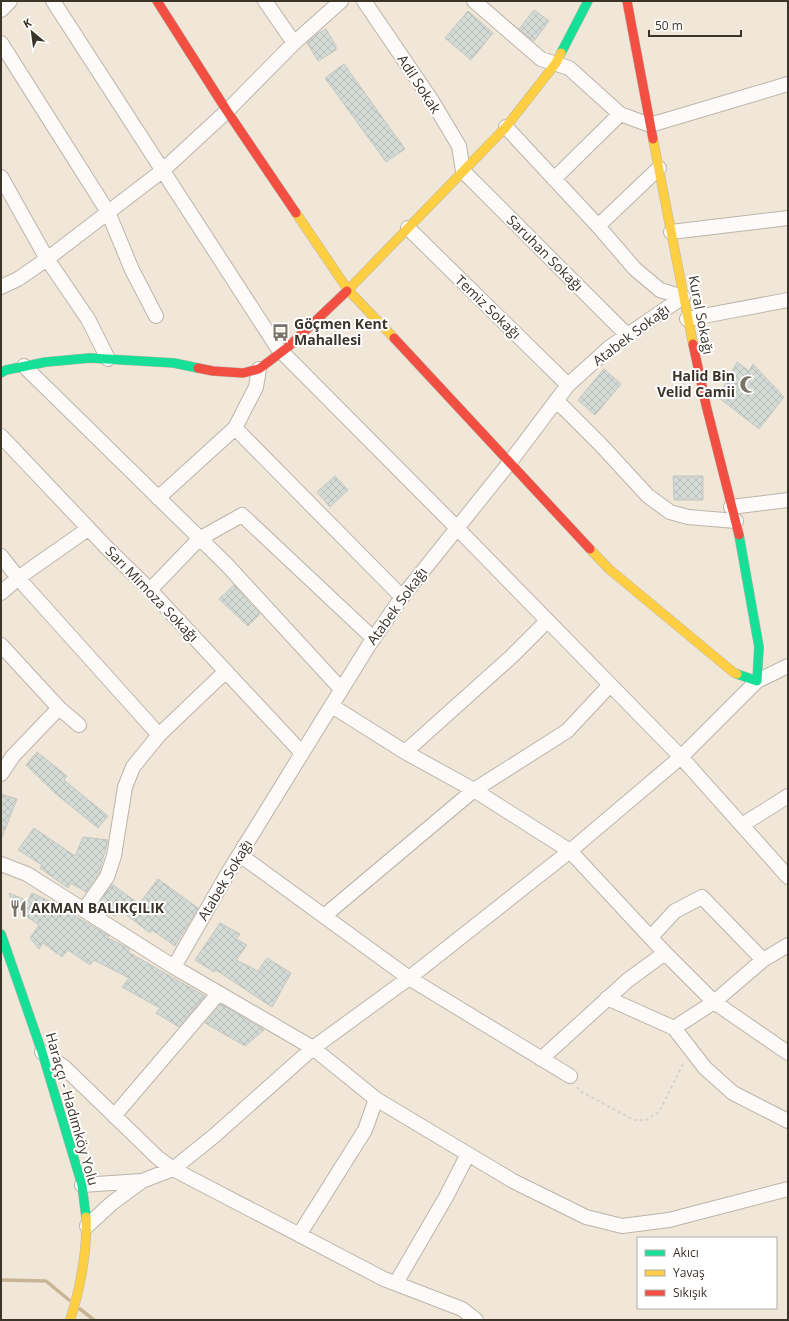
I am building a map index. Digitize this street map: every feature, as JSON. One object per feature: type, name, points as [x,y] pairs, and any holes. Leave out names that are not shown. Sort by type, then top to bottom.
[{"type":"street","points":[[1,10],[10,1]]},
{"type":"street","points":[[53,1],[281,352],[457,528],[681,757],[788,877]]},
{"type":"street","points":[[157,1],[227,111],[348,290],[609,569],[733,672],[758,681]]},
{"type":"street","points":[[265,1],[294,43]]},
{"type":"street","points":[[1,287],[18,279],[47,259],[162,171],[227,111],[294,43],[341,1]]},
{"type":"street","name":"Adil Sokak","points":[[364,1],[432,101],[459,146],[463,171]]},
{"type":"street","points":[[474,1],[541,59],[569,68],[620,114],[650,125],[788,84]]},
{"type":"street","points":[[1,373],[6,370],[46,362],[90,358],[174,363],[213,370],[243,373],[259,369],[281,352],[348,290],[506,127],[556,63],[588,1]]},
{"type":"street","name":"Kural Sokağı","points":[[626,1],[687,319],[706,405],[731,507],[736,521],[759,647],[758,681]]},
{"type":"street","points":[[1,43],[108,212],[132,270],[156,316]]},
{"type":"street","points":[[554,179],[620,114]]},
{"type":"street","points":[[506,127],[598,226],[635,269],[660,290],[683,297]]},
{"type":"street","points":[[598,226],[659,168]]},
{"type":"street","name":"Saruhan Sokağı","points":[[463,171],[627,335]]},
{"type":"street","points":[[1,177],[47,259],[88,319],[108,359]]},
{"type":"street","points":[[671,232],[788,218]]},
{"type":"street","name":"Temiz Sokağı","points":[[408,228],[568,385]]},
{"type":"street","name":"Atabek Sokağı","points":[[174,967],[240,855],[373,638],[402,598],[510,462],[568,385],[610,347],[683,297]]},
{"type":"street","points":[[687,319],[788,300]]},
{"type":"street","points":[[24,366],[227,565],[342,690]]},
{"type":"street","points":[[158,498],[235,428],[256,388],[259,369]]},
{"type":"street","points":[[557,401],[601,445],[648,496],[670,512],[688,517],[736,521]]},
{"type":"street","points":[[235,428],[402,598]]},
{"type":"street","name":"Sarı Mimoza Sokağı","points":[[1,436],[88,529],[150,590],[302,753]]},
{"type":"street","points":[[731,507],[788,500]]},
{"type":"street","points":[[150,590],[200,539],[242,515],[373,638]]},
{"type":"street","points":[[1,593],[18,578],[88,529]]},
{"type":"street","points":[[1,556],[18,578],[159,735]]},
{"type":"street","points":[[405,752],[512,657],[547,621]]},
{"type":"street","points":[[1,645],[59,708],[79,725]]},
{"type":"street","points":[[87,1226],[142,1181],[173,1169],[214,1136],[313,1048],[409,978],[570,851],[681,757],[758,681],[788,666]]},
{"type":"street","points":[[84,910],[107,877],[114,856],[125,787],[134,767],[159,735],[226,671]]},
{"type":"street","points":[[324,916],[474,790],[567,731],[610,685]]},
{"type":"street","points":[[332,706],[405,752],[474,790],[570,851],[650,937],[714,1002],[788,1053]]},
{"type":"street","points":[[1,774],[14,756],[59,708]]},
{"type":"street","points":[[742,826],[788,796]]},
{"type":"street","points":[[240,855],[409,978],[570,1076]]},
{"type":"street","points":[[1,864],[28,874],[218,994],[313,1048],[376,1098],[468,1154],[513,1181],[586,1217],[622,1226],[669,1220],[788,1189]]},
{"type":"street","points":[[650,937],[675,911],[702,898],[763,960]]},
{"type":"street","name":"Haraççı - Hadımköy Yolu","points":[[1,934],[42,1052],[82,1185],[87,1226],[82,1276],[70,1320]]},
{"type":"street","points":[[674,1028],[714,1002],[763,960],[788,944]]},
{"type":"street","points":[[541,1059],[628,980],[666,953]]},
{"type":"street","points":[[114,1116],[218,994]]},
{"type":"street","points":[[607,998],[674,1028],[706,1068],[733,1093],[788,1121]]},
{"type":"street","points":[[42,1052],[64,1067],[158,1158],[173,1169],[384,1279],[462,1309],[476,1320]]},
{"type":"street","points":[[299,1235],[365,1130],[376,1098]]},
{"type":"street","points":[[396,1283],[446,1197],[468,1154]]},
{"type":"street","points":[[82,1185],[142,1181]]},
{"type":"path","points":[[570,1076],[580,1091],[634,1120],[646,1120],[660,1112],[691,1050]]},
{"type":"building","points":[[534,10],[549,21],[534,41],[519,29]]},
{"type":"building","points":[[468,11],[493,33],[471,60],[445,38]]},
{"type":"building","points":[[326,29],[336,46],[336,50],[318,61],[307,43],[317,34]]},
{"type":"building","points":[[344,64],[405,149],[386,162],[325,78]]},
{"type":"building","name":"Halid Bin Velid Camii","points":[[737,362],[749,371],[753,364],[784,397],[759,429],[718,397]]},
{"type":"building","points":[[604,369],[621,384],[595,415],[578,400]]},
{"type":"building","points":[[335,476],[348,490],[330,507],[317,492]]},
{"type":"building","points":[[673,476],[703,476],[703,500],[674,500]]},
{"type":"building","points":[[234,585],[260,614],[248,626],[219,599]]},
{"type":"building","points":[[37,752],[67,776],[64,780],[108,816],[98,828],[56,794],[26,765]]},
{"type":"building","points":[[1,794],[17,799],[2,837],[1,837]]},
{"type":"building","points":[[34,828],[75,856],[83,837],[108,840],[99,873],[86,892],[71,883],[68,888],[40,868],[42,865],[18,850]]},
{"type":"building","points":[[158,879],[198,908],[175,946],[152,930],[150,933],[120,910],[115,916],[98,904],[112,884],[139,904]]},
{"type":"building","points":[[9,893],[28,901],[32,893],[66,909],[65,910],[109,936],[108,938],[130,949],[128,952],[205,996],[179,1027],[156,1013],[160,1008],[122,987],[129,978],[94,960],[90,965],[68,950],[62,957],[43,943],[39,949],[30,938],[39,925],[14,908]]},
{"type":"building","points":[[220,923],[240,934],[236,939],[247,945],[236,960],[258,971],[267,958],[291,973],[272,1007],[216,970],[214,972],[195,960]]},
{"type":"building","points":[[221,1004],[264,1030],[245,1046],[205,1023]]},
{"type":"waterway","points":[[1,1280],[46,1281],[69,1300]]},
{"type":"waterway","points":[[80,1309],[94,1320]]},
{"type":"traffic: fast","points":[[561,53],[588,1]]},
{"type":"traffic: fast","points":[[1,373],[6,370],[46,362],[90,358],[174,363],[198,368]]},
{"type":"traffic: fast","points":[[737,674],[757,681],[759,647],[739,535]]},
{"type":"traffic: fast","points":[[1,934],[42,1052],[82,1185],[86,1217]]},
{"type":"traffic: slow","points":[[347,291],[506,127],[556,63],[561,53]]},
{"type":"traffic: slow","points":[[653,139],[693,344]]},
{"type":"traffic: slow","points":[[296,213],[348,290],[394,338]]},
{"type":"traffic: slow","points":[[590,549],[609,569],[737,674]]},
{"type":"traffic: slow","points":[[70,1320],[83,1269],[86,1238],[86,1217]]},
{"type":"traffic: jam","points":[[157,1],[227,111],[296,213]]},
{"type":"traffic: jam","points":[[627,1],[653,139]]},
{"type":"traffic: jam","points":[[198,368],[213,371],[243,373],[259,369],[288,347],[347,291]]},
{"type":"traffic: jam","points":[[394,338],[590,549]]},
{"type":"traffic: jam","points":[[693,344],[706,405],[739,535]]},
{"type":"place","name":"Göçmen Kent Mahallesi","points":[[281,332]]},
{"type":"place","name":"Halid Bin Velid Camii","points":[[748,384]]},
{"type":"place","name":"AKMAN BALIKÇILIK","points":[[18,908]]}]
